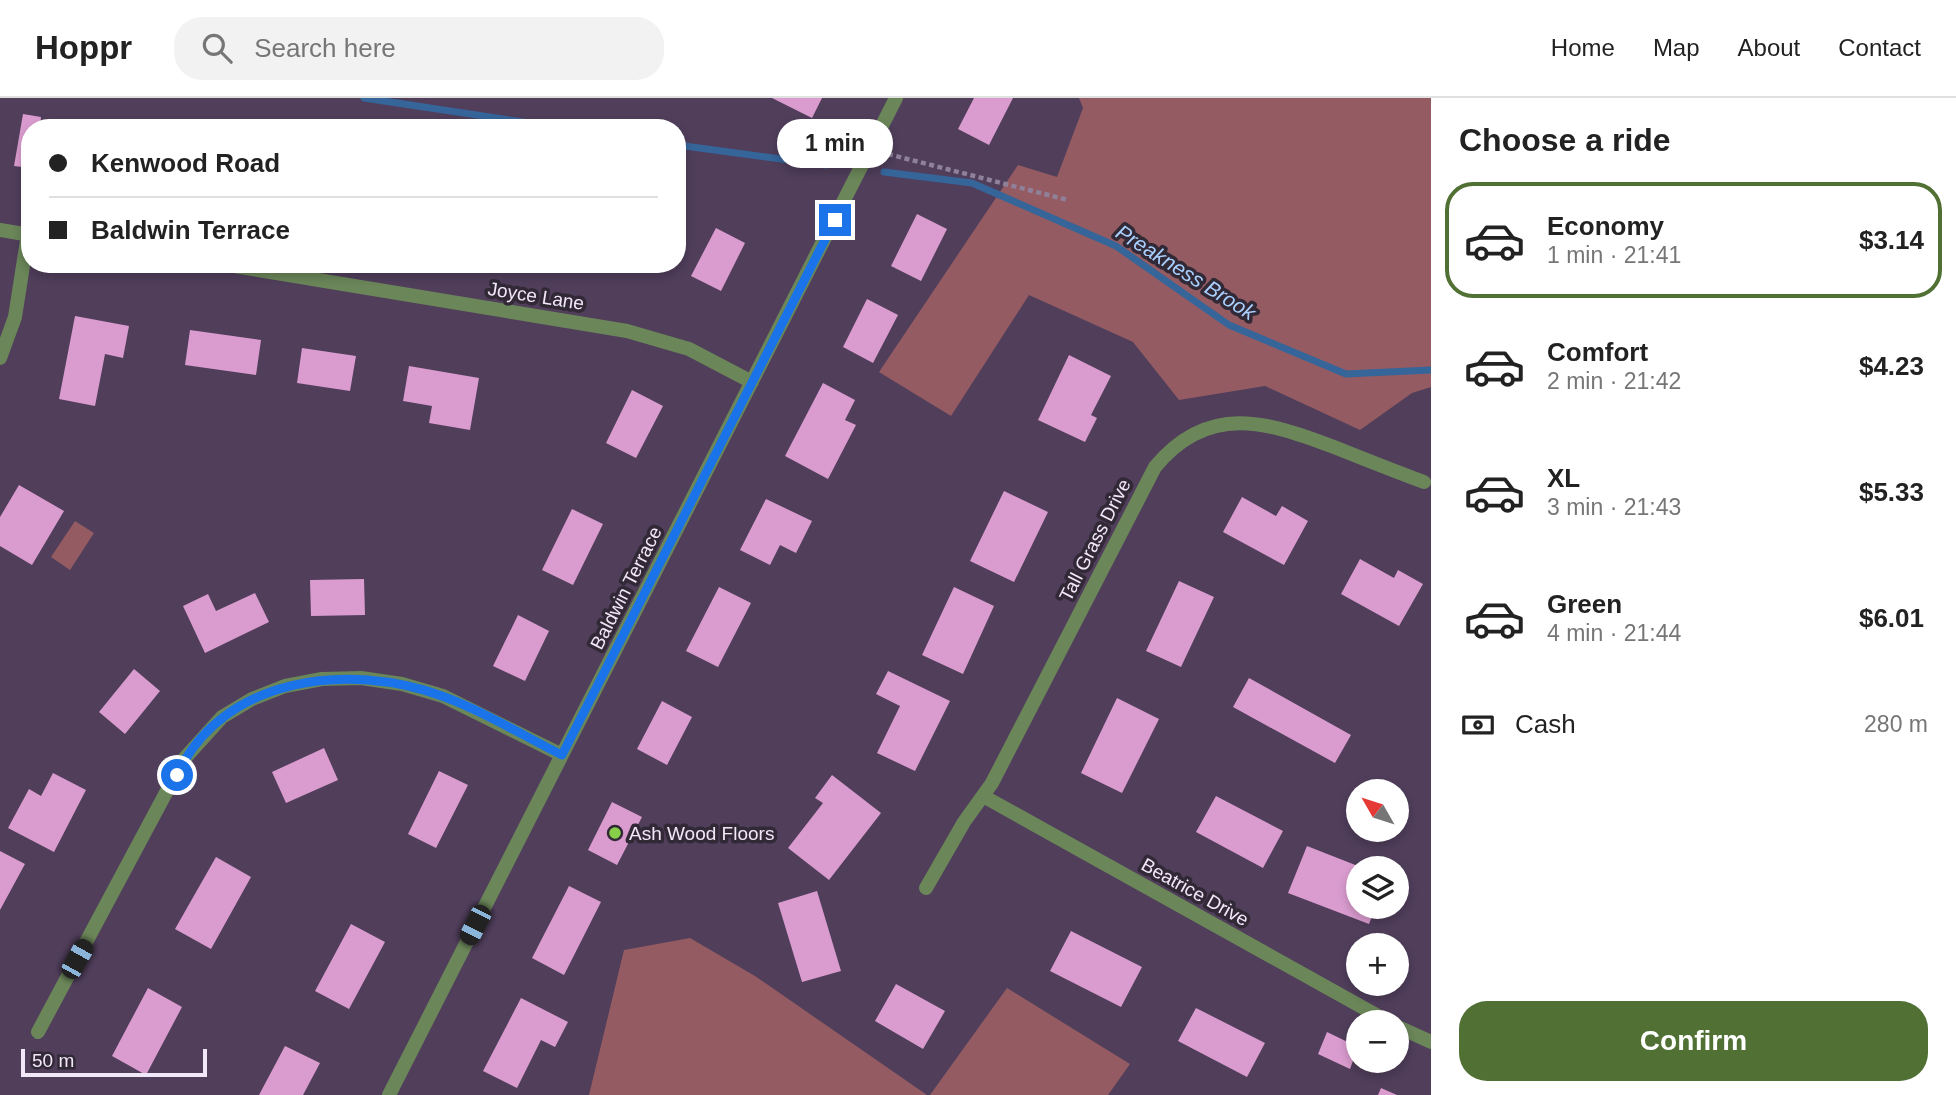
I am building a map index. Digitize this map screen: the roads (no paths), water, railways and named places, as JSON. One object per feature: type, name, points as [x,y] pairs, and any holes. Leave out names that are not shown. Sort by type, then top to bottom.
[{"type":"street","name":"Baldwin Terrace","points":[[389,1095],[896,98]]},
{"type":"street","points":[[0,230],[21,233]]},
{"type":"street","points":[[0,358],[15,317],[22,273]]},
{"type":"street","name":"Joyce Lane","points":[[276,273],[627,331],[689,349],[752,382]]},
{"type":"street","name":"Tall Grass Drive","points":[[926,888],[982,796],[1155,467],[1171,448],[1191,434],[1215,425],[1242,422],[1281,426],[1424,482]]},
{"type":"street","points":[[38,1032],[184,759],[222,717],[251,699],[285,686],[322,679],[361,678],[402,684],[443,696],[562,755]]},
{"type":"street","name":"Beatrice Drive","points":[[982,796],[1367,1010]]},
{"type":"street","points":[[1409,1032],[1431,1042]]},
{"type":"waterway","name":"Preakness Brook","points":[[364,98],[503,119]]},
{"type":"waterway","name":"Preakness Brook","points":[[686,146],[826,165]]},
{"type":"waterway","name":"Preakness Brook","points":[[884,172],[972,183],[1116,246],[1229,325],[1346,374],[1431,370]]},
{"type":"place","name":"Ash Wood Floors","points":[[615,833]]}]
